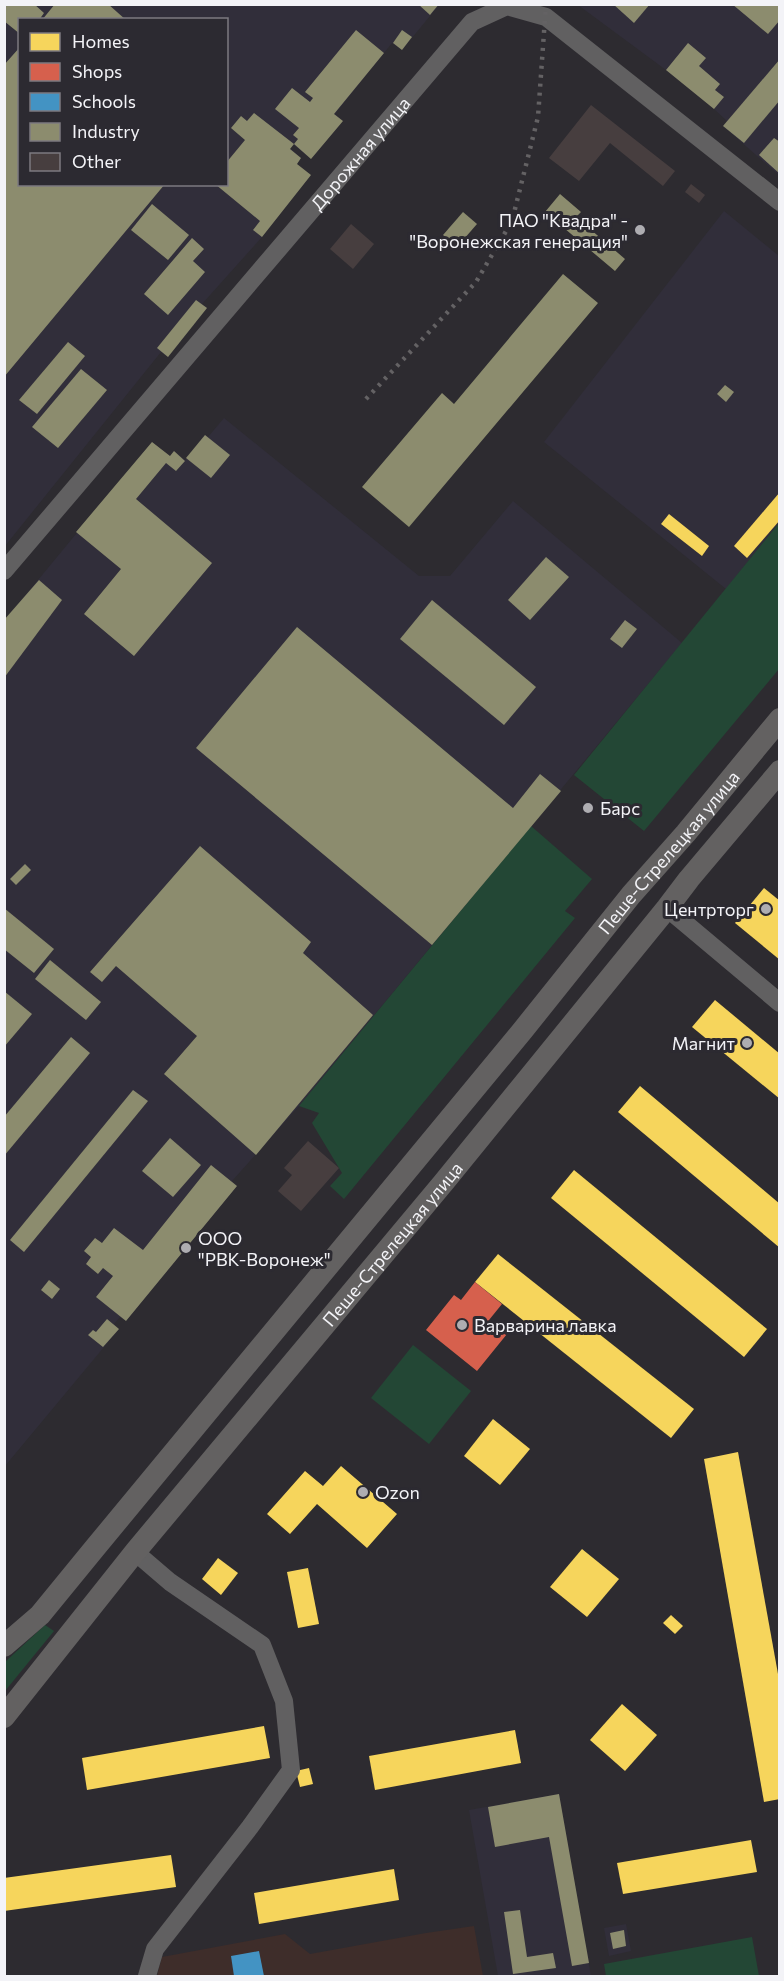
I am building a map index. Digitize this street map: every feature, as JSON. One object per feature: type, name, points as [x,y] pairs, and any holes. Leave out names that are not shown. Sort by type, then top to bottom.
[{"type":"main road","name":"Пеше-Стрелецкая улица","points":[[4,1646],[40,1615],[523,1030],[631,895],[686,833],[780,719]]},
{"type":"main road","name":"Пеше-Стрелецкая улица","points":[[4,1717],[135,1552],[437,1190],[689,879],[780,771]]},
{"type":"street","name":"Дорожная улица","points":[[4,571],[472,22],[507,6],[546,17],[780,202]]},
{"type":"street","points":[[667,908],[780,1003]]},
{"type":"street","points":[[135,1552],[170,1582],[262,1645],[284,1701],[291,1770],[250,1827],[155,1949],[147,1977]]},
{"type":"shaded area","points":[[5,5],[439,5],[402,50],[392,43],[335,114],[343,121],[311,159],[294,145],[290,148],[301,158],[297,164],[311,175],[262,237],[202,304],[207,308],[168,357],[161,352],[5,546]]},
{"type":"shaded area","points":[[578,5],[779,5],[779,175],[723,126],[727,121],[714,109],[666,70]]},
{"type":"shaded area","points":[[724,211],[779,256],[779,523],[726,589],[544,442]]},
{"type":"shaded area","points":[[224,418],[419,576],[450,576],[513,501],[682,643],[299,1106],[232,1181],[237,1186],[126,1321],[120,1317],[114,1324],[119,1329],[5,1466],[5,620],[152,442],[170,456],[174,451],[185,460],[205,435],[208,437]]},
{"type":"shaded area","points":[[559,1794],[591,1976],[498,1976],[469,1810]]},
{"type":"shaded area","points":[[626,1924],[631,1951],[609,1956],[604,1928]]},
{"type":"shaded area","points":[[474,1926],[483,1976],[157,1976],[162,1957],[285,1934],[310,1954]]},
{"type":"green space","points":[[779,523],[779,669],[644,831],[574,775]]},
{"type":"green space","points":[[531,826],[592,879],[565,911],[575,918],[344,1199],[330,1186],[342,1173],[312,1123],[319,1113],[299,1106]]},
{"type":"green space","points":[[413,1345],[471,1391],[429,1444],[371,1398]]},
{"type":"green space","points":[[45,1625],[54,1631],[5,1691],[5,1662]]},
{"type":"green space","points":[[752,1937],[759,1976],[606,1976],[604,1964]]},
{"type":"building: Homes","points":[[780,492],[780,520],[747,558],[734,546]]},
{"type":"building: Homes","points":[[669,514],[709,546],[702,556],[661,524]]},
{"type":"building: Homes","points":[[764,888],[780,901],[780,960],[735,923]]},
{"type":"building: Homes","points":[[715,1000],[780,1054],[780,1099],[692,1027]]},
{"type":"building: Homes","points":[[640,1086],[780,1204],[780,1248],[618,1112]]},
{"type":"building: Homes","points":[[574,1170],[767,1329],[744,1357],[551,1198]]},
{"type":"building: Homes","points":[[498,1254],[694,1409],[671,1438],[475,1282]]},
{"type":"building: Homes","points":[[493,1419],[530,1449],[500,1485],[464,1456]]},
{"type":"building: Homes","points":[[738,1452],[780,1685],[780,1799],[764,1802],[704,1459]]},
{"type":"building: Homes","points":[[341,1466],[397,1514],[367,1548],[317,1504],[290,1534],[267,1514],[305,1471],[323,1486]]},
{"type":"building: Homes","points":[[582,1549],[619,1579],[587,1617],[550,1587]]},
{"type":"building: Homes","points":[[218,1558],[238,1573],[221,1595],[202,1579]]},
{"type":"building: Homes","points":[[308,1568],[319,1624],[298,1628],[287,1572]]},
{"type":"building: Homes","points":[[671,1615],[683,1626],[675,1634],[663,1623]]},
{"type":"building: Homes","points":[[622,1704],[657,1735],[625,1771],[590,1740]]},
{"type":"building: Homes","points":[[264,1726],[270,1758],[87,1790],[82,1758]]},
{"type":"building: Homes","points":[[515,1730],[521,1763],[375,1790],[369,1756]]},
{"type":"building: Homes","points":[[309,1768],[313,1784],[300,1787],[296,1771]]},
{"type":"building: Homes","points":[[751,1840],[757,1872],[623,1894],[617,1863]]},
{"type":"building: Homes","points":[[171,1855],[176,1887],[4,1911],[4,1878]]},
{"type":"building: Homes","points":[[394,1869],[399,1900],[259,1924],[254,1893]]},
{"type":"building: Shops","name":"Варварина лавка","points":[[475,1282],[502,1304],[489,1320],[507,1334],[477,1371],[426,1330],[454,1295],[461,1300]]},
{"type":"building: Schools","points":[[259,1951],[264,1976],[234,1976],[231,1956]]},
{"type":"building: Industry","points":[[4,4],[34,4],[44,13],[40,18],[18,18],[18,32],[4,21]]},
{"type":"building: Industry","points":[[55,4],[108,4],[124,18],[44,18]]},
{"type":"building: Industry","points":[[418,4],[439,4],[430,15]]},
{"type":"building: Industry","points":[[613,4],[650,4],[634,23]]},
{"type":"building: Industry","points":[[732,4],[780,4],[780,20],[768,34]]},
{"type":"building: Industry","points":[[356,30],[384,53],[334,114],[343,121],[311,159],[294,144],[298,139],[293,135],[299,128],[275,109],[292,88],[310,102],[313,98],[305,92]]},
{"type":"building: Industry","points":[[402,30],[412,37],[402,50],[393,43]]},
{"type":"building: Industry","points":[[688,43],[706,58],[699,66],[720,84],[715,90],[724,97],[714,109],[666,70]]},
{"type":"building: Industry","points":[[18,49],[18,186],[163,186],[4,377],[4,65]]},
{"type":"building: Industry","points":[[780,59],[780,100],[744,143],[723,126]]},
{"type":"building: Industry","points":[[254,113],[294,144],[290,149],[301,158],[297,164],[311,175],[262,237],[253,230],[260,221],[217,186],[228,186],[228,161],[245,140],[231,128],[241,116],[247,121]]},
{"type":"building: Industry","points":[[774,138],[780,142],[780,174],[759,155]]},
{"type":"building: Industry","points":[[560,194],[581,212],[576,217],[625,259],[615,271],[545,212]]},
{"type":"building: Industry","points":[[152,204],[189,235],[168,260],[131,230]]},
{"type":"building: Industry","points":[[463,212],[477,224],[457,247],[443,235]]},
{"type":"building: Industry","points":[[192,238],[204,249],[193,261],[205,272],[168,315],[144,294]]},
{"type":"building: Industry","points":[[563,274],[598,303],[409,527],[362,487],[442,393],[454,404]]},
{"type":"building: Industry","points":[[196,300],[207,308],[168,357],[157,348]]},
{"type":"building: Industry","points":[[68,342],[85,356],[37,414],[19,400]]},
{"type":"building: Industry","points":[[81,369],[107,390],[58,448],[32,427]]},
{"type":"building: Industry","points":[[725,385],[734,392],[726,402],[717,394]]},
{"type":"building: Industry","points":[[205,435],[230,455],[211,478],[186,458]]},
{"type":"building: Industry","points":[[152,442],[170,456],[174,451],[185,461],[176,471],[166,463],[136,499],[212,563],[134,656],[84,614],[121,569],[76,532]]},
{"type":"building: Industry","points":[[546,557],[569,577],[530,620],[508,600]]},
{"type":"building: Industry","points":[[39,580],[62,600],[4,678],[4,620]]},
{"type":"building: Industry","points":[[432,600],[536,687],[504,725],[400,639]]},
{"type":"building: Industry","points":[[625,620],[637,629],[622,648],[610,639]]},
{"type":"building: Industry","points":[[297,627],[513,808],[540,774],[561,791],[432,945],[196,748]]},
{"type":"building: Industry","points":[[200,846],[311,942],[303,953],[373,1015],[256,1155],[164,1074],[197,1036],[116,966],[102,982],[90,972]]},
{"type":"building: Industry","points":[[25,864],[31,870],[16,885],[10,879]]},
{"type":"building: Industry","points":[[4,908],[54,949],[34,973],[4,949]]},
{"type":"building: Industry","points":[[50,960],[101,1002],[86,1020],[35,979]]},
{"type":"building: Industry","points":[[4,991],[32,1014],[4,1047]]},
{"type":"building: Industry","points":[[71,1037],[90,1053],[4,1156],[4,1117]]},
{"type":"building: Industry","points":[[133,1090],[148,1101],[24,1252],[10,1240]]},
{"type":"building: Industry","points":[[170,1138],[201,1165],[173,1197],[142,1171]]},
{"type":"building: Industry","points":[[211,1165],[237,1186],[126,1321],[96,1297],[113,1276],[103,1268],[98,1274],[86,1264],[91,1257],[84,1251],[95,1238],[102,1243],[114,1228],[143,1250]]},
{"type":"building: Industry","points":[[49,1280],[60,1289],[52,1299],[41,1290]]},
{"type":"building: Industry","points":[[107,1319],[119,1329],[103,1347],[88,1335],[93,1330],[96,1332]]},
{"type":"building: Industry","points":[[559,1794],[589,1963],[572,1966],[549,1837],[495,1847],[488,1807]]},
{"type":"building: Industry","points":[[520,1910],[527,1957],[553,1953],[556,1968],[513,1974],[504,1912]]},
{"type":"building: Industry","points":[[624,1930],[626,1946],[613,1949],[610,1933]]},
{"type":"building: Other","points":[[591,105],[675,171],[663,186],[610,143],[579,181],[549,158]]},
{"type":"building: Other","points":[[691,184],[705,195],[699,203],[685,192]]},
{"type":"building: Other","points":[[351,224],[374,244],[353,269],[330,249]]},
{"type":"building: Other","points":[[308,1141],[339,1168],[301,1211],[278,1191],[292,1175],[284,1168]]},
{"type":"railway","points":[[366,399],[476,282],[512,221],[538,117],[546,4]]},
{"type":"place","name":"ПАО \"Квадра\" - \"Воронежская генерация\"","points":[[640,230]]},
{"type":"place","name":"Барс","points":[[588,808]]},
{"type":"place","name":"Центрторг","points":[[766,909]]},
{"type":"place","name":"Магнит","points":[[747,1043]]},
{"type":"place","name":"ООО \"РВК-Воронеж\"","points":[[186,1248]]},
{"type":"place","name":"Варварина лавка","points":[[462,1325]]},
{"type":"place","name":"Ozon","points":[[363,1492]]}]
